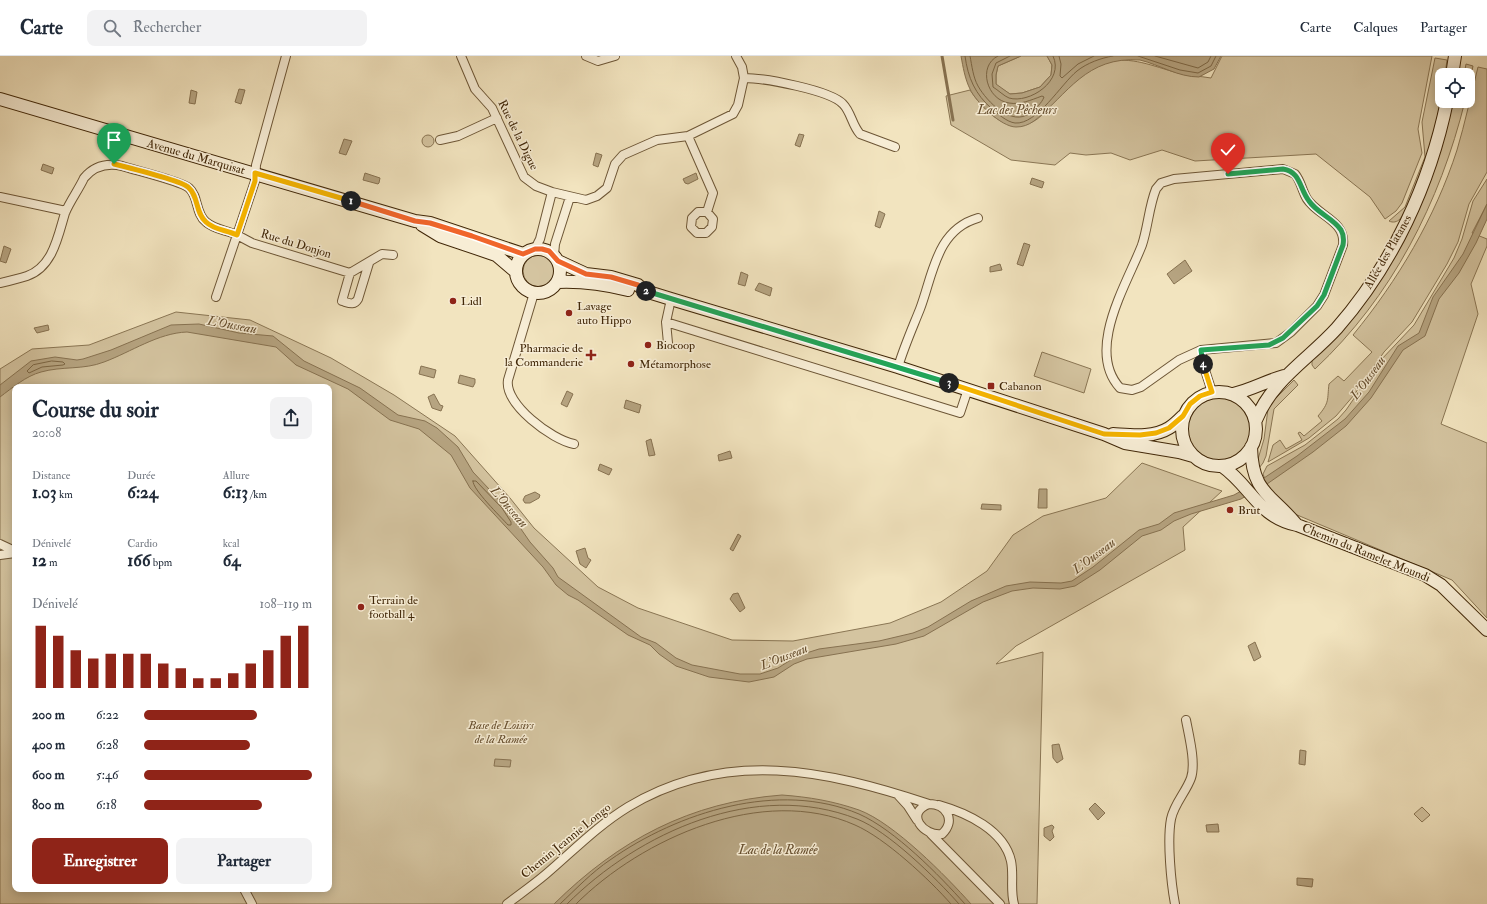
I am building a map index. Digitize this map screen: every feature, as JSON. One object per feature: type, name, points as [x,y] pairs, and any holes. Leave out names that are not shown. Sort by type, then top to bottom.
[{"type":"main road","points":[[1453,68],[1455,56]]},
{"type":"main road","name":"Avenue du Marquisat","points":[[0,99],[126,138],[255,173],[415,221],[444,227],[523,254]]},
{"type":"main road","name":"Allée des Platanes","points":[[1256,420],[1260,409],[1284,376],[1336,328],[1379,271],[1407,221],[1418,196],[1437,143],[1445,108]]},
{"type":"main road","name":"Avenue du Marquisat","points":[[415,221],[440,236],[496,255],[516,272]]},
{"type":"main road","points":[[556,258],[560,275],[558,282],[548,291],[534,292],[521,285],[516,272],[517,265],[523,254],[535,249],[549,251],[556,258],[586,274],[611,277],[638,285],[645,290],[671,299],[968,389],[1104,434],[1125,443],[1179,452],[1193,456]]},
{"type":"main road","points":[[558,282],[578,281],[603,284],[633,291],[645,290]]},
{"type":"main road","name":"Allée des Platanes","points":[[1233,394],[1245,391],[1269,380],[1284,376]]},
{"type":"main road","points":[[1212,392],[1233,394],[1247,404],[1256,420],[1256,432],[1251,447],[1240,460],[1222,466],[1212,466],[1201,462],[1193,456],[1186,447],[1182,437],[1181,426],[1183,416],[1190,404],[1200,396],[1212,392]]},
{"type":"main road","points":[[1104,434],[1140,435],[1156,433],[1169,428],[1183,416]]},
{"type":"main road","name":"Chemin du Ramelet Moundi","points":[[1251,447],[1251,460],[1259,484],[1270,500],[1297,525]]},
{"type":"main road","name":"Chemin du Ramelet Moundi","points":[[1222,466],[1232,473],[1247,492],[1270,514],[1286,523],[1297,525],[1425,575],[1446,589],[1487,630]]},
{"type":"street","points":[[216,297],[255,181],[255,173],[286,56]]},
{"type":"street","name":"Rue de la Digue","points":[[461,56],[475,89],[490,103],[522,175],[536,186],[570,198],[588,200],[600,195],[608,186],[616,161],[629,152],[657,140],[688,136],[733,114],[738,105],[744,78]]},
{"type":"street","points":[[586,56],[600,61],[615,56]]},
{"type":"street","points":[[736,56],[742,67],[744,78],[770,80],[833,97],[844,105],[860,134],[895,147]]},
{"type":"street","points":[[440,140],[458,136],[497,118]]},
{"type":"street","points":[[688,136],[713,193],[712,202],[707,212]]},
{"type":"street","name":"Rue du Donjon","points":[[0,283],[28,276],[46,262],[53,249],[66,211],[88,173],[100,166],[114,164],[186,185],[195,196],[198,209],[205,221],[211,226],[227,230],[252,243],[350,273]]},
{"type":"street","points":[[1283,169],[1290,170],[1299,179],[1303,192],[1311,205],[1337,224],[1344,238],[1343,245],[1324,295],[1317,306],[1306,318],[1276,343],[1201,350],[1179,360],[1149,382],[1132,390],[1120,388],[1109,372],[1107,348],[1109,331],[1122,289],[1142,245],[1156,189],[1161,183],[1174,179],[1283,169]]},
{"type":"street","points":[[535,249],[540,238],[552,192]]},
{"type":"street","points":[[0,197],[66,211]]},
{"type":"street","points":[[556,258],[555,244],[570,198]]},
{"type":"street","points":[[898,367],[936,259],[951,235],[959,227],[967,221],[978,218]]},
{"type":"street","points":[[369,263],[358,299],[351,304],[342,301],[350,273],[382,254],[393,255]]},
{"type":"street","points":[[534,292],[508,380],[507,388],[512,397],[539,427],[556,438],[574,444]]},
{"type":"street","points":[[668,343],[666,322],[671,299]]},
{"type":"street","points":[[666,322],[960,413],[968,389]]},
{"type":"street","points":[[1201,350],[1204,367],[1212,392]]},
{"type":"street","points":[[0,544],[12,550]]},
{"type":"street","points":[[0,555],[12,553]]},
{"type":"street","points":[[1175,904],[1171,876],[1171,822],[1174,812],[1191,778],[1193,770],[1186,720]]},
{"type":"street","name":"Chemin Jeannie Longo","points":[[507,904],[546,874],[582,841],[628,807],[654,793],[696,778],[737,771],[781,770],[840,778],[929,804]]},
{"type":"street","points":[[897,794],[924,828],[1000,904]]},
{"type":"street","points":[[918,820],[917,812],[919,810],[929,804],[940,805],[954,809],[988,829],[1001,841],[1011,862],[1014,904]]},
{"type":"street","points":[[931,834],[942,834],[948,828],[950,822],[948,815],[940,805]]},
{"type":"street","points":[[246,892],[252,904]]},
{"type":"green space","points":[[1021,56],[1047,56],[1052,65],[1051,75],[1040,87],[1022,93],[1010,94],[996,85],[998,66]]},
{"type":"green space","points":[[1222,56],[1432,56],[1418,129],[1422,153],[1402,203],[1396,211],[1385,219],[1370,197],[1316,154],[1195,161],[1162,150],[1130,160],[1111,153],[1086,155],[1070,153],[1055,165],[1011,160],[951,125],[946,96],[970,90],[982,106],[998,119],[1006,123],[1024,125],[1040,117],[1060,93],[1083,72],[1105,62],[1115,60],[1133,61],[1182,74],[1211,78]]},
{"type":"green space","points":[[1435,58],[1447,60],[1446,68],[1435,68],[1435,108],[1439,108],[1436,125],[1417,185],[1411,200],[1400,219],[1395,222],[1390,222],[1389,221],[1405,207],[1425,157],[1422,122]]},
{"type":"green space","points":[[1466,64],[1473,66],[1473,68],[1465,68]]},
{"type":"green space","points":[[1478,67],[1487,69],[1487,172],[1469,204],[1458,242],[1447,264],[1412,322],[1384,352],[1354,395],[1336,416],[1309,438],[1268,462],[1273,445],[1280,440],[1286,449],[1302,440],[1298,433],[1300,432],[1304,436],[1322,421],[1318,416],[1326,404],[1329,384],[1338,376],[1344,381],[1372,352],[1353,335],[1400,270],[1414,247],[1438,200],[1457,150],[1468,108],[1475,108],[1475,79]]},
{"type":"green space","points":[[1451,108],[1463,108],[1455,139],[1442,175],[1410,246],[1390,279],[1367,311],[1343,341],[1315,369],[1312,365],[1312,360],[1364,303],[1385,273],[1403,242],[1432,175]]},
{"type":"green space","points":[[426,135],[430,135],[434,141],[430,147],[426,147],[422,143],[422,139]]},
{"type":"green space","points":[[1487,179],[1487,204],[1472,233],[1487,239],[1487,246],[1471,284],[1478,314],[1441,424],[1487,443],[1487,618],[1452,580],[1271,504],[1267,484],[1263,474],[1267,466],[1305,445],[1338,419],[1346,410],[1380,361],[1414,325],[1454,258],[1462,239],[1473,201]]},
{"type":"green space","points":[[539,255],[550,260],[555,271],[550,282],[539,287],[528,282],[523,271],[528,260]]},
{"type":"green space","name":"Base de Loisirs de la Ramée","points":[[176,312],[250,320],[331,358],[394,395],[455,436],[510,498],[534,528],[598,587],[638,608],[732,640],[793,641],[890,623],[941,602],[987,571],[1013,535],[1043,516],[1106,498],[1142,463],[1222,491],[1183,527],[1185,550],[1016,646],[996,664],[1043,652],[1037,904],[0,904],[0,369],[32,349],[89,345]]},
{"type":"green space","points":[[1042,352],[1091,369],[1084,393],[1034,376]]},
{"type":"green space","points":[[1294,380],[1298,385],[1274,409],[1266,456],[1259,468],[1258,459],[1264,439],[1268,409],[1272,402]]},
{"type":"green space","points":[[1219,398],[1231,400],[1241,407],[1248,417],[1250,429],[1248,441],[1241,451],[1231,458],[1219,460],[1207,458],[1197,451],[1190,441],[1188,429],[1190,417],[1197,407],[1207,400]]},
{"type":"green space","points":[[1422,807],[1430,815],[1422,822],[1414,814]]},
{"type":"water","name":"Lac des Pêcheurs","points":[[961,56],[1021,56],[998,66],[996,84],[1010,94],[1022,93],[1040,87],[1051,75],[1052,65],[1047,56],[1221,56],[1214,69],[1199,77],[1176,73],[1140,60],[1121,60],[1105,64],[1092,70],[1080,79],[1030,124],[1016,127],[1003,123],[983,107],[970,89],[964,73]]},
{"type":"water","points":[[239,89],[245,90],[241,104],[235,102]]},
{"type":"water","points":[[191,90],[197,92],[195,104],[189,103]]},
{"type":"water","points":[[799,134],[804,135],[800,147],[795,145]]},
{"type":"water","points":[[344,139],[352,141],[346,155],[339,153]]},
{"type":"water","points":[[596,153],[602,155],[598,167],[593,165]]},
{"type":"water","points":[[43,164],[54,168],[52,174],[41,170]]},
{"type":"water","points":[[365,173],[380,178],[379,183],[363,180]]},
{"type":"water","points":[[696,173],[698,179],[688,184],[685,183],[683,179]]},
{"type":"water","points":[[1032,178],[1044,182],[1042,188],[1030,184]]},
{"type":"water","points":[[1487,204],[1487,219],[1476,243],[1459,273],[1439,299],[1425,336],[1403,350],[1371,398],[1346,426],[1313,452],[1267,484],[1241,499],[1191,514],[1174,521],[1161,530],[1142,536],[1100,570],[1075,586],[1060,589],[1033,588],[1012,591],[983,602],[924,636],[896,644],[807,659],[794,664],[774,677],[749,682],[709,677],[676,666],[659,654],[650,645],[628,635],[578,600],[568,595],[556,585],[543,567],[470,488],[451,455],[419,429],[390,420],[348,389],[296,365],[276,347],[187,332],[176,333],[155,339],[104,362],[89,366],[49,370],[35,374],[18,384],[12,384],[12,388],[0,397],[0,385],[31,361],[55,357],[77,360],[83,359],[111,350],[171,325],[199,324],[239,333],[273,336],[304,361],[360,388],[398,415],[425,421],[437,428],[458,447],[473,472],[505,506],[530,542],[553,568],[558,577],[641,637],[656,643],[676,658],[692,665],[740,674],[760,674],[778,668],[797,656],[819,649],[879,641],[913,633],[928,627],[971,601],[1006,586],[1030,582],[1061,583],[1072,581],[1093,567],[1139,530],[1159,524],[1174,513],[1234,495],[1264,478],[1297,456],[1345,419],[1369,392],[1398,346],[1419,333],[1433,297],[1463,254]]},
{"type":"water","points":[[879,211],[885,214],[880,228],[875,226]]},
{"type":"water","points":[[1024,243],[1030,245],[1023,266],[1017,264]]},
{"type":"water","points":[[4,246],[11,249],[6,263],[0,261]]},
{"type":"water","points":[[1185,260],[1192,271],[1174,284],[1167,274]]},
{"type":"water","points":[[1000,264],[1002,270],[990,272],[990,267]]},
{"type":"water","points":[[741,272],[748,275],[745,286],[738,284]]},
{"type":"water","points":[[759,283],[772,288],[770,296],[755,290]]},
{"type":"water","points":[[48,325],[49,330],[37,333],[34,328]]},
{"type":"water","points":[[421,366],[436,370],[434,378],[419,374]]},
{"type":"water","points":[[460,375],[475,379],[473,387],[458,383]]},
{"type":"water","points":[[567,391],[573,394],[567,407],[561,404]]},
{"type":"water","points":[[434,394],[440,405],[443,406],[441,411],[432,408],[428,397]]},
{"type":"water","points":[[626,400],[641,405],[639,413],[624,408]]},
{"type":"water","points":[[651,439],[655,455],[649,456],[646,441]]},
{"type":"water","points":[[730,451],[732,458],[719,461],[718,455]]},
{"type":"water","points":[[600,464],[612,469],[609,475],[598,470]]},
{"type":"water","points":[[1039,489],[1047,489],[1047,508],[1038,508]]},
{"type":"water","points":[[535,492],[540,495],[539,498],[530,503],[525,503],[523,500],[525,496]]},
{"type":"water","points":[[982,504],[1001,505],[1001,510],[981,509]]},
{"type":"water","points":[[738,534],[741,536],[733,551],[730,549]]},
{"type":"water","points":[[585,548],[588,558],[591,560],[586,568],[580,564],[576,551]]},
{"type":"water","points":[[738,593],[745,608],[740,612],[730,599],[733,594]]},
{"type":"water","points":[[1255,642],[1261,657],[1254,661],[1248,646]]},
{"type":"water","points":[[1059,744],[1063,759],[1057,763],[1053,758],[1052,745]]},
{"type":"water","points":[[1300,750],[1306,751],[1305,765],[1299,764]]},
{"type":"water","points":[[495,759],[511,760],[510,767],[494,766]]},
{"type":"water","name":"Lac de la Ramée","points":[[782,795],[811,798],[830,802],[859,810],[873,817],[888,826],[919,851],[971,904],[554,904],[604,861],[630,843],[658,828],[717,806],[748,799]]},
{"type":"water","points":[[1095,803],[1105,813],[1098,820],[1089,809]]},
{"type":"water","points":[[1218,824],[1219,832],[1207,832],[1206,825]]},
{"type":"water","points":[[1052,825],[1054,827],[1052,831],[1054,837],[1050,841],[1044,836],[1044,828]]},
{"type":"water","points":[[1297,878],[1313,879],[1312,887],[1297,885]]},
{"type":"waterway","points":[[942,56],[953,120]]},
{"type":"place","name":"Lidl","points":[[453,301]]},
{"type":"place","name":"Lavage auto Hippo","points":[[569,313]]},
{"type":"place","name":"Biocoop","points":[[648,345]]},
{"type":"place","name":"Pharmacie de la Commanderie","points":[[591,355]]},
{"type":"place","name":"Métamorphose","points":[[631,364]]},
{"type":"place","name":"Cabanon","points":[[991,386]]},
{"type":"place","name":"Brut","points":[[1230,510]]},
{"type":"place","name":"Terrain de football 4","points":[[361,607]]},
{"type":"route","points":[[114,164],[186,185],[195,196],[200,216],[205,221],[211,226],[227,230],[237,235],[255,181],[255,173],[415,221],[430,223],[485,240],[523,254],[529,250],[535,249],[549,251],[558,261],[586,274],[611,277],[638,285],[645,290],[671,299],[898,367],[1104,434],[1140,435],[1156,433],[1169,428],[1183,416],[1190,404],[1200,396],[1212,392],[1207,381],[1201,350],[1269,345],[1276,343],[1291,332],[1317,306],[1324,295],[1343,245],[1344,238],[1342,231],[1337,224],[1317,211],[1311,205],[1303,192],[1299,179],[1290,170],[1283,169],[1228,174]]},
{"type":"water label","name":"L'Ousseau","points":[[232,325]]},
{"type":"water label","name":"L'Ousseau","points":[[1368,378]]},
{"type":"water label","name":"L'Ousseau","points":[[509,507]]},
{"type":"water label","name":"L'Ousseau","points":[[1094,556]]},
{"type":"water label","name":"L'Ousseau","points":[[784,657]]}]
